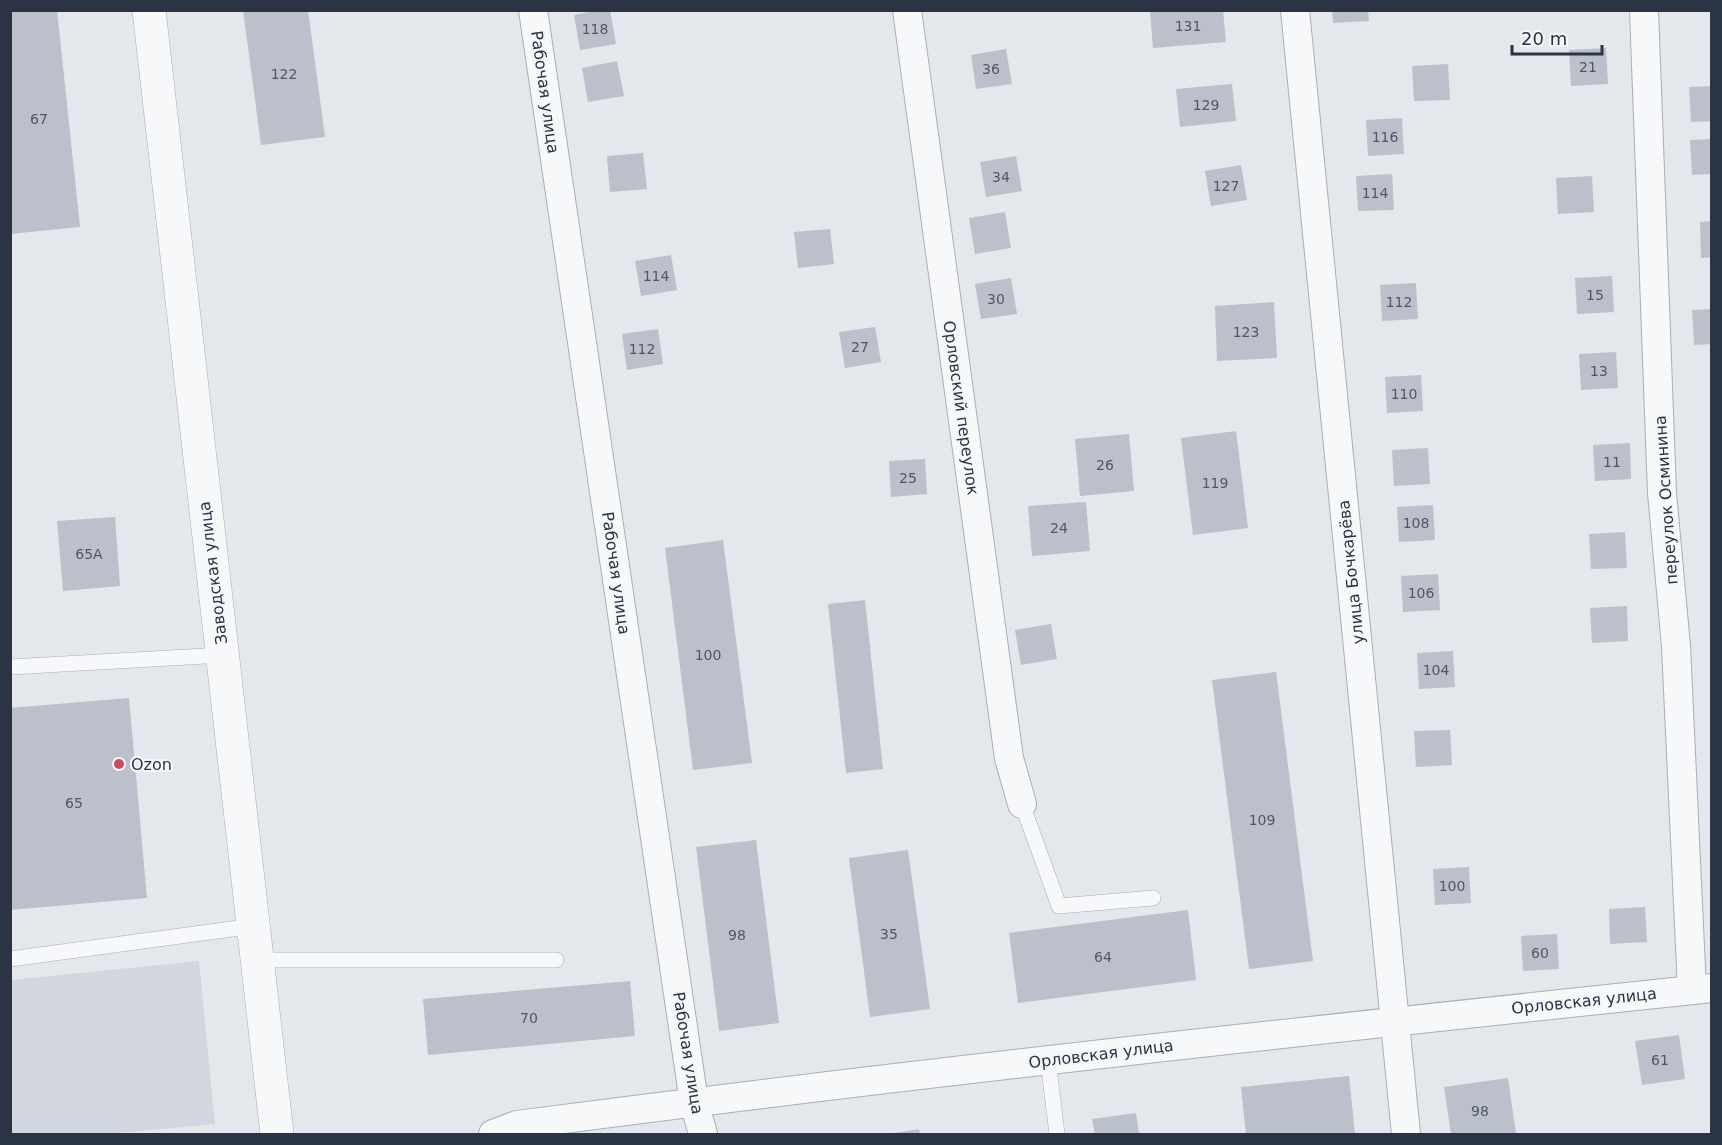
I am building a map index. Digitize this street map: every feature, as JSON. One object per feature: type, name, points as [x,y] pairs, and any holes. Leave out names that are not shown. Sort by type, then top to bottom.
[{"type":"street","name":"Заводская улица","points":[[149,10],[254,926],[271,1134]]},
{"type":"street","name":"Рабочая улица","points":[[533,10],[694,1102],[703,1134]]},
{"type":"street","name":"Орловский переулок","points":[[907,10],[1009,758],[1022,804]]},
{"type":"street","name":"улица Бочкарёва","points":[[1295,10],[1406,1134]]},
{"type":"street","name":"переулок Осминина","points":[[1644,10],[1662,493],[1702,989]]},
{"type":"street","name":"Орловская улица","points":[[493,1134],[517,1125],[694,1102],[1395,1020],[1702,989]]},
{"type":"lane","points":[[10,667],[223,655]]},
{"type":"lane","points":[[1022,804],[1059,906],[1153,898]]},
{"type":"lane","points":[[10,959],[254,926]]},
{"type":"lane","points":[[257,960],[556,960]]},
{"type":"lane","points":[[1048,1060],[1057,1134]]},
{"type":"shaded area","points":[[199,961],[215,1124],[106,1134],[11,1134],[11,980]]},
{"type":"building","points":[[10,10],[57,10],[80,227],[10,234]]},
{"type":"building","points":[[243,10],[308,10],[325,137],[261,145]]},
{"type":"building","points":[[610,10],[616,44],[580,50],[574,15]]},
{"type":"building","points":[[1150,10],[1223,10],[1226,42],[1153,48]]},
{"type":"building","points":[[1332,10],[1368,10],[1369,21],[1333,23]]},
{"type":"building","points":[[1606,48],[1608,84],[1571,86],[1569,50]]},
{"type":"building","points":[[1006,49],[1012,84],[976,89],[971,55]]},
{"type":"building","points":[[617,61],[624,96],[588,102],[582,68]]},
{"type":"building","points":[[1448,64],[1450,100],[1414,101],[1412,66]]},
{"type":"building","points":[[1232,84],[1236,121],[1180,127],[1176,89]]},
{"type":"building","points":[[1712,86],[1712,121],[1691,122],[1689,87]]},
{"type":"building","points":[[1402,118],[1404,154],[1368,156],[1366,120]]},
{"type":"building","points":[[1712,139],[1712,174],[1692,175],[1690,140]]},
{"type":"building","points":[[643,153],[647,189],[610,192],[607,156]]},
{"type":"building","points":[[1016,156],[1022,191],[986,197],[980,162]]},
{"type":"building","points":[[1241,165],[1247,200],[1211,206],[1205,171]]},
{"type":"building","points":[[1392,174],[1394,210],[1358,211],[1356,176]]},
{"type":"building","points":[[1592,176],[1594,212],[1558,214],[1556,178]]},
{"type":"building","points":[[1005,212],[1011,248],[975,254],[969,218]]},
{"type":"building","points":[[1712,221],[1712,257],[1701,258],[1700,222]]},
{"type":"building","points":[[830,229],[834,264],[798,268],[794,232]]},
{"type":"building","points":[[671,255],[677,290],[641,296],[635,261]]},
{"type":"building","points":[[1612,276],[1614,312],[1577,314],[1575,278]]},
{"type":"building","points":[[1011,278],[1017,314],[981,319],[975,284]]},
{"type":"building","points":[[1416,283],[1418,319],[1382,321],[1380,285]]},
{"type":"building","points":[[1274,302],[1277,358],[1217,361],[1215,306]]},
{"type":"building","points":[[1712,309],[1712,344],[1694,345],[1692,310]]},
{"type":"building","points":[[875,327],[881,362],[845,368],[839,332]]},
{"type":"building","points":[[658,329],[663,364],[627,370],[622,334]]},
{"type":"building","points":[[1616,352],[1618,388],[1581,390],[1579,354]]},
{"type":"building","points":[[1421,375],[1423,411],[1387,413],[1385,377]]},
{"type":"building","points":[[1236,431],[1248,528],[1193,535],[1181,438]]},
{"type":"building","points":[[1129,434],[1134,491],[1080,496],[1075,439]]},
{"type":"building","points":[[1630,443],[1631,479],[1595,481],[1593,445]]},
{"type":"building","points":[[1428,448],[1430,484],[1394,486],[1392,450]]},
{"type":"building","points":[[925,459],[927,494],[891,497],[889,461]]},
{"type":"building","points":[[1086,502],[1090,551],[1032,556],[1028,506]]},
{"type":"building","points":[[1433,505],[1435,540],[1399,542],[1397,507]]},
{"type":"building","points":[[115,517],[120,586],[63,591],[57,521]]},
{"type":"building","points":[[1625,532],[1627,568],[1591,569],[1589,534]]},
{"type":"building","points":[[723,540],[752,763],[693,770],[665,548]]},
{"type":"building","points":[[1438,574],[1440,610],[1403,612],[1401,576]]},
{"type":"building","points":[[865,600],[883,769],[846,773],[828,604]]},
{"type":"building","points":[[1627,606],[1628,641],[1592,643],[1590,608]]},
{"type":"building","points":[[1051,624],[1057,659],[1021,665],[1015,630]]},
{"type":"building","points":[[1453,651],[1455,687],[1419,689],[1417,653]]},
{"type":"building","points":[[1276,672],[1313,961],[1249,969],[1212,680]]},
{"type":"building","points":[[129,698],[147,898],[10,910],[10,708]]},
{"type":"building","points":[[1450,730],[1452,765],[1416,767],[1414,731]]},
{"type":"building","points":[[756,840],[779,1023],[719,1031],[696,847]]},
{"type":"building","points":[[908,850],[930,1009],[870,1017],[849,858]]},
{"type":"building","points":[[1469,867],[1471,903],[1435,905],[1433,869]]},
{"type":"building","points":[[1645,907],[1647,942],[1610,944],[1609,909]]},
{"type":"building","points":[[1188,910],[1196,980],[1018,1003],[1009,933]]},
{"type":"building","points":[[1557,934],[1559,969],[1523,971],[1521,936]]},
{"type":"building","points":[[630,981],[635,1036],[428,1055],[423,999]]},
{"type":"building","points":[[1679,1035],[1685,1079],[1642,1085],[1635,1041]]},
{"type":"building","points":[[1349,1076],[1355,1134],[1246,1134],[1241,1087]]},
{"type":"building","points":[[1508,1078],[1516,1134],[1451,1134],[1444,1087]]},
{"type":"building","points":[[1136,1113],[1139,1134],[1095,1134],[1092,1119]]},
{"type":"building","points":[[919,1129],[920,1134],[895,1134],[895,1133]]},
{"type":"place","name":"Ozon","points":[[119,764]]}]
